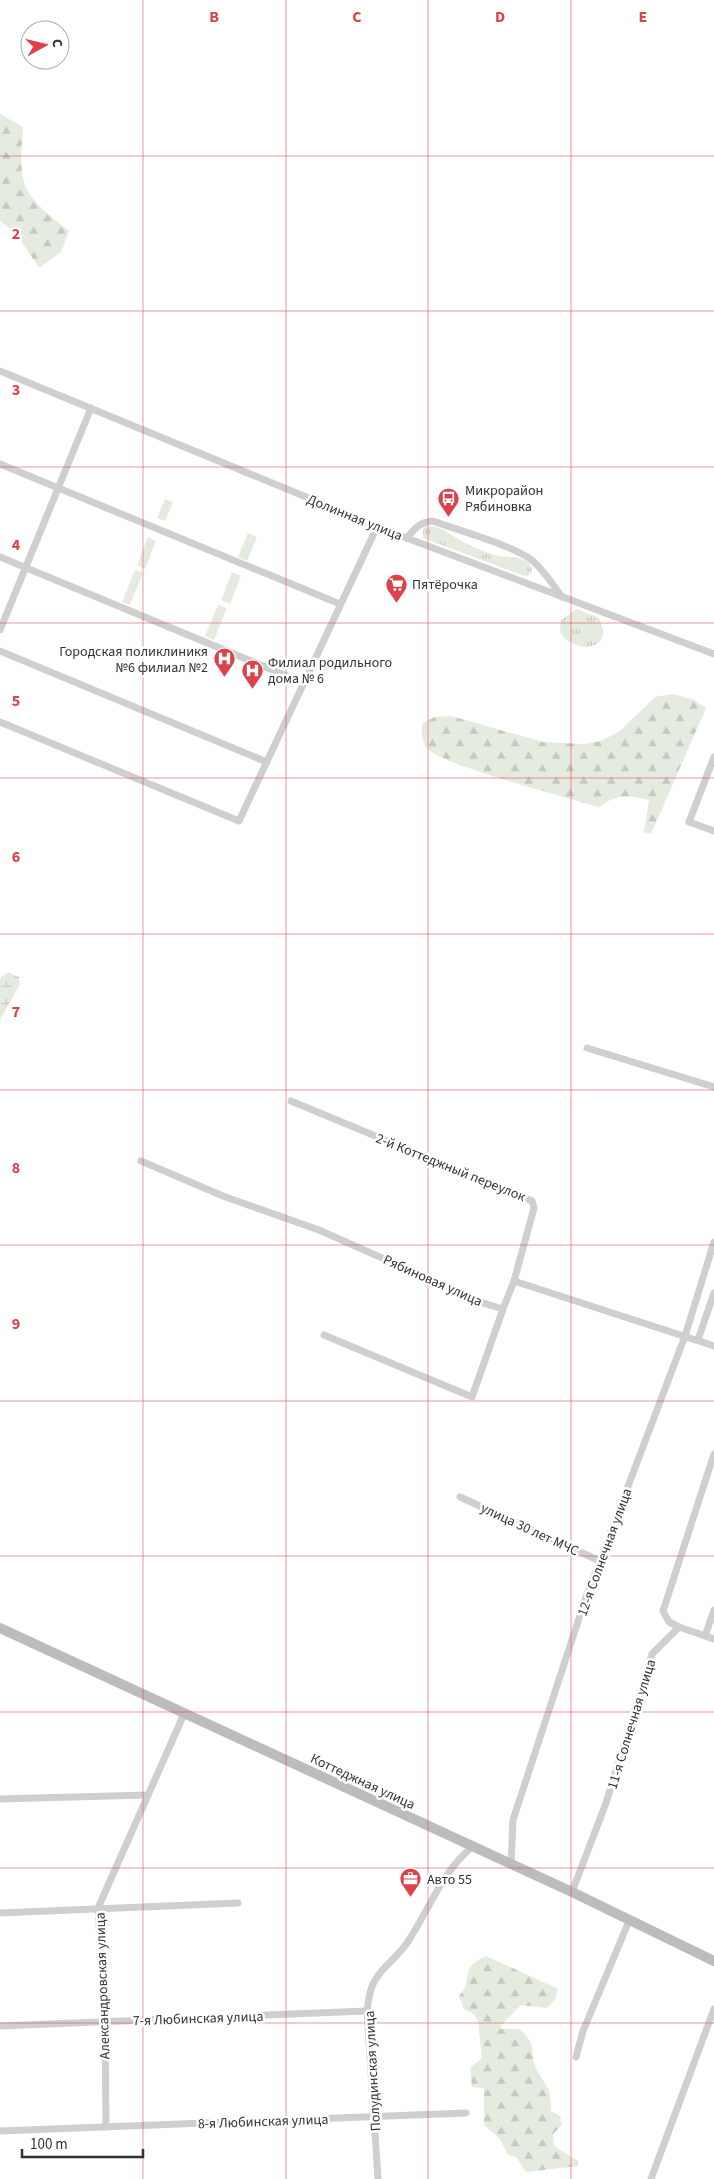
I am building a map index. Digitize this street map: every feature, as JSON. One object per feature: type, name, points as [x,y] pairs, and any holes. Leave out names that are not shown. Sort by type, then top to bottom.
[{"type":"street","name":"Долинная улица","points":[[0,371],[377,527],[714,654]]},
{"type":"street","points":[[0,630],[91,408]]},
{"type":"street","points":[[0,464],[340,604]]},
{"type":"street","points":[[407,538],[414,528],[423,522],[433,521],[508,548],[534,562],[562,597]]},
{"type":"street","points":[[0,722],[239,821],[377,527]]},
{"type":"street","points":[[0,557],[304,683]]},
{"type":"street","points":[[0,652],[267,762]]},
{"type":"street","points":[[714,757],[689,822],[714,831]]},
{"type":"street","points":[[587,1048],[714,1087]]},
{"type":"street","name":"2-й Коттеджный переулок","points":[[291,1101],[532,1200],[534,1208],[514,1281]]},
{"type":"street","name":"Рябиновая улица","points":[[141,1161],[223,1196],[319,1230],[486,1304],[503,1308]]},
{"type":"street","name":"12-я Солнечная улица","points":[[512,1865],[513,1820],[600,1561],[685,1336],[714,1242]]},
{"type":"street","points":[[324,1335],[472,1397],[514,1281],[714,1346]]},
{"type":"street","points":[[698,1340],[714,1293]]},
{"type":"street","points":[[714,1454],[663,1611],[670,1622],[679,1627],[714,1639]]},
{"type":"street","name":"улица 30 лет МЧС","points":[[460,1497],[600,1561]]},
{"type":"street","points":[[705,1636],[714,1610]]},
{"type":"street","name":"11-я Солнечная улица","points":[[572,1892],[606,1804],[652,1654],[679,1627]]},
{"type":"street","name":"Коттеджная улица","points":[[0,1628],[572,1892],[714,1961]]},
{"type":"street","name":"Александровская улица","points":[[106,2127],[104,2022],[98,1908],[184,1714]]},
{"type":"street","points":[[0,1799],[147,1794]]},
{"type":"street","name":"Полудинская улица","points":[[378,2179],[367,2011],[373,1983],[408,1942],[435,1892],[458,1859],[472,1847]]},
{"type":"street","points":[[0,1913],[238,1903]]},
{"type":"street","points":[[576,2057],[583,2030],[629,1921]]},
{"type":"street","points":[[651,2179],[714,2009]]},
{"type":"street","name":"7-я Любинская улица","points":[[0,2026],[367,2011]]},
{"type":"street","name":"8-я Любинская улица","points":[[0,2131],[466,2112]]},
{"type":"green space","points":[[0,114],[23,127],[21,164],[26,188],[41,207],[69,231],[61,252],[39,268],[16,233],[0,221]]},
{"type":"green space","points":[[165,499],[173,502],[165,521],[157,518]]},
{"type":"green space","points":[[430,526],[494,555],[518,558],[528,562],[532,572],[528,576],[522,575],[423,538],[423,528]]},
{"type":"green space","points":[[248,533],[257,537],[247,561],[238,557]]},
{"type":"green space","points":[[148,537],[156,541],[145,569],[137,565]]},
{"type":"green space","points":[[135,570],[143,573],[130,605],[122,602]]},
{"type":"green space","points":[[232,572],[241,576],[230,604],[221,600]]},
{"type":"green space","points":[[218,605],[227,608],[214,640],[205,636]]},
{"type":"green space","points":[[577,609],[599,618],[603,630],[602,639],[598,643],[586,647],[580,646],[563,637],[560,632],[561,620]]},
{"type":"green space","points":[[672,694],[694,700],[706,708],[651,834],[644,832],[649,800],[622,797],[611,800],[599,807],[457,764],[438,756],[428,749],[422,737],[422,724],[434,717],[451,716],[543,742],[584,744],[601,741],[620,731],[655,697]]},
{"type":"green space","points":[[8,972],[19,977],[20,984],[0,1020],[0,978]]},
{"type":"green space","points":[[486,1956],[558,1989],[555,1999],[547,2008],[521,2005],[502,2024],[500,2029],[520,2029],[530,2040],[536,2068],[549,2091],[551,2111],[560,2116],[562,2125],[553,2134],[554,2146],[578,2161],[578,2166],[526,2172],[516,2157],[508,2155],[500,2139],[484,2125],[484,2088],[472,2087],[470,2068],[482,2058],[478,2022],[474,2014],[464,2009],[459,1996],[464,1990],[472,1965]]},
{"type":"place","name":"Микрорайон Рябиновка","points":[[449,517]]},
{"type":"place","name":"Пятёрочка","points":[[396,603]]},
{"type":"place","name":"Городская поликлиникя №6 филиал №2","points":[[224,678]]},
{"type":"place","name":"Филиал родильного дома № 6","points":[[252,689]]},
{"type":"place","name":"Авто 55","points":[[411,1898]]}]
